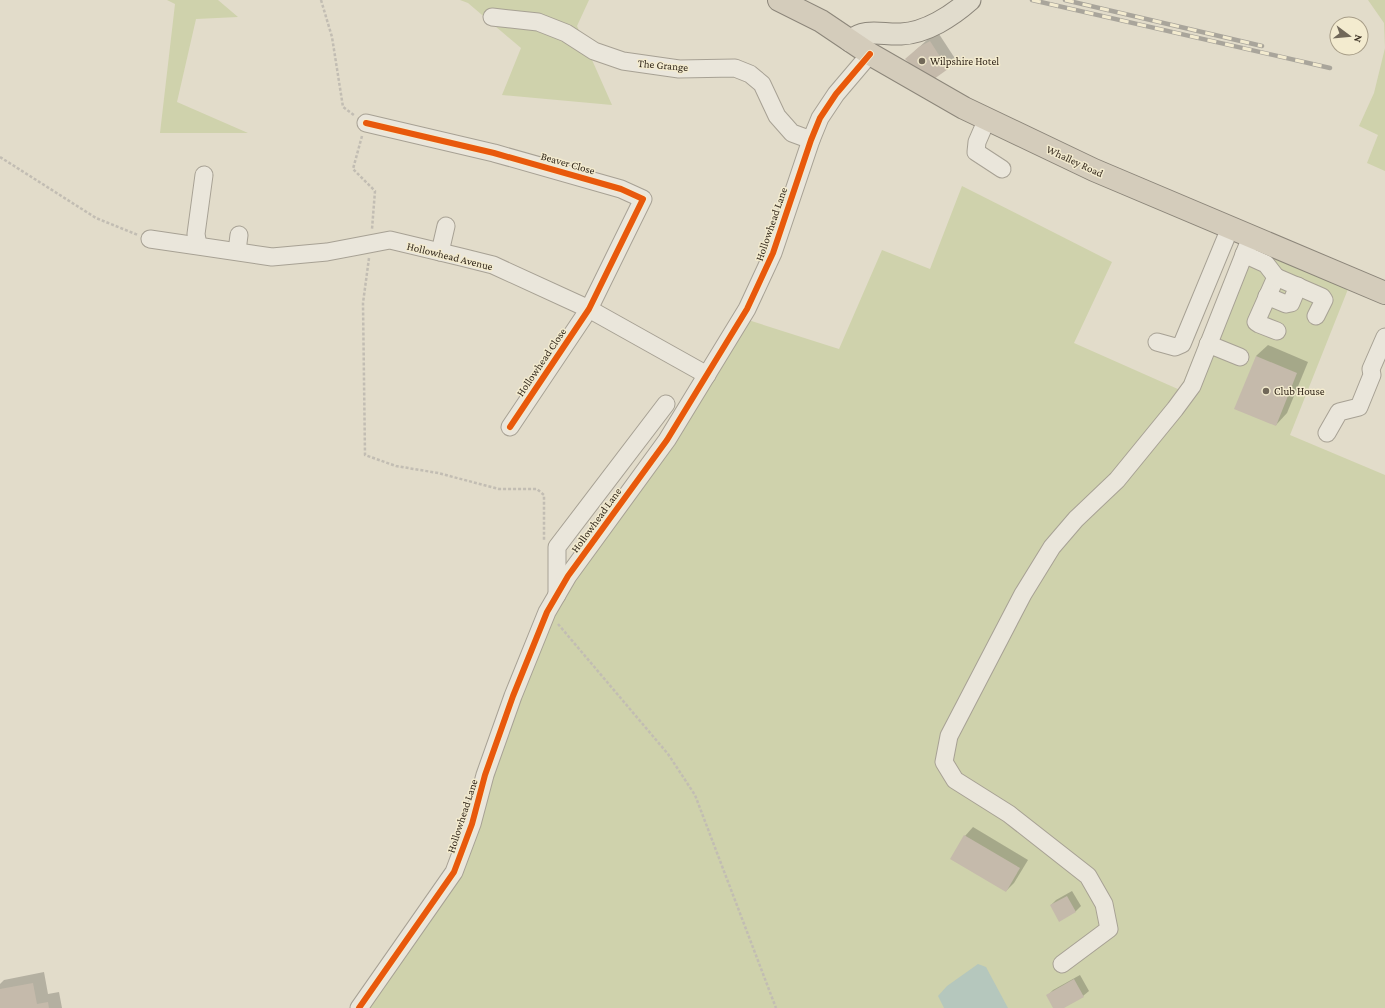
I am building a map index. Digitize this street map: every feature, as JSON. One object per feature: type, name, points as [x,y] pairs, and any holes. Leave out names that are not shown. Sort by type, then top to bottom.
[{"type":"highway","name":"Whalley Road","points":[[779,0],[821,22],[870,54],[964,108],[1094,170],[1230,228],[1247,245],[1385,292]]},
{"type":"main road","points":[[850,41],[857,35],[865,33],[902,34],[927,29],[966,3]]},
{"type":"street","name":"The Grange","points":[[492,17],[538,22],[566,33],[594,51],[623,61],[679,69],[735,68],[750,74],[762,84],[777,116],[792,132],[811,140]]},
{"type":"street","name":"Hollowhead Lane","points":[[359,1008],[454,872],[472,824],[485,775],[512,696],[547,612],[568,576],[667,440],[747,309],[773,252],[811,140],[820,118],[836,94],[870,54]]},
{"type":"street","points":[[987,119],[977,142],[976,152],[1002,169]]},
{"type":"street","name":"Beaver Close","points":[[366,123],[494,153],[621,189],[643,199],[589,309]]},
{"type":"street","points":[[198,245],[196,234],[204,175]]},
{"type":"street","points":[[440,252],[446,226]]},
{"type":"street","points":[[1157,342],[1175,347],[1182,344],[1230,228]]},
{"type":"street","name":"Hollowhead Avenue","points":[[150,239],[218,248],[238,243],[272,257],[327,252],[390,240],[440,252],[493,265],[589,309],[707,375]]},
{"type":"street","points":[[1062,964],[1109,929],[1104,904],[1088,876],[1008,814],[955,780],[944,762],[949,736],[1023,594],[1052,548],[1076,519],[1117,480],[1175,410],[1192,386],[1247,245],[1266,264],[1276,277],[1322,297],[1324,300],[1316,316]]},
{"type":"street","points":[[1276,277],[1256,322],[1277,331]]},
{"type":"street","points":[[1267,296],[1286,304],[1291,303],[1298,286]]},
{"type":"street","name":"Hollowhead Close","points":[[510,427],[589,309]]},
{"type":"street","points":[[1328,433],[1339,412],[1359,407],[1372,374],[1371,370],[1385,338]]},
{"type":"street","points":[[1208,344],[1240,357]]},
{"type":"street","points":[[1372,408],[1369,402],[1379,378],[1385,372]]},
{"type":"street","name":"Hollowhead Lane","points":[[557,595],[557,547],[666,404]]},
{"type":"path","points":[[321,0],[332,37],[343,107],[366,123]]},
{"type":"path","points":[[0,157],[96,218],[124,231],[150,239]]},
{"type":"path","points":[[363,341],[365,455],[396,466],[438,473],[499,489],[536,489],[544,495],[544,542]]},
{"type":"path","points":[[547,612],[668,754],[695,795],[733,899],[776,1008]]},
{"type":"green space","points":[[167,0],[218,0],[238,17],[196,19],[177,102],[248,133],[160,133],[175,4]]},
{"type":"green space","points":[[460,0],[589,0],[577,26],[612,105],[502,95],[521,48],[468,3]]},
{"type":"green space","points":[[1368,0],[1385,0],[1385,48],[1384,23]]},
{"type":"green space","points":[[1385,48],[1385,171],[1367,163],[1378,135],[1359,126],[1374,93]]},
{"type":"green space","points":[[962,186],[1112,262],[1074,343],[1180,390],[1244,234],[1352,279],[1290,435],[1385,475],[1385,1008],[359,1008],[454,872],[533,643],[742,318],[839,349],[882,250],[930,269]]},
{"type":"shaded area","points":[[978,964],[986,967],[1008,1008],[944,1008],[938,996],[947,986]]},
{"type":"building","points":[[930,41],[948,69],[934,79],[922,76],[905,59],[919,47]]},
{"type":"building","name":"Club House","points":[[1256,356],[1297,373],[1276,426],[1234,409]]},
{"type":"building","points":[[964,835],[1020,868],[1006,892],[950,859]]},
{"type":"building","points":[[1067,896],[1076,912],[1059,922],[1050,905]]},
{"type":"building","points":[[1074,979],[1084,997],[1064,1008],[1053,1008],[1046,995]]},
{"type":"building","points":[[33,983],[37,1004],[48,1002],[49,1008],[0,1008],[0,989]]},
{"type":"railway","points":[[1032,0],[1330,68]]},
{"type":"railway","points":[[1065,0],[1262,46]]},
{"type":"cycle path","points":[[359,1008],[454,872],[472,824],[485,775],[513,696],[547,612],[568,576],[667,440],[747,309],[773,253],[811,140],[820,118],[836,94],[870,54]]},
{"type":"cycle path","points":[[366,123],[494,153],[621,189],[643,199],[589,309],[510,427]]},
{"type":"place","name":"Wilpshire Hotel","points":[[922,61]]},
{"type":"place","name":"Club House","points":[[1266,391]]}]
